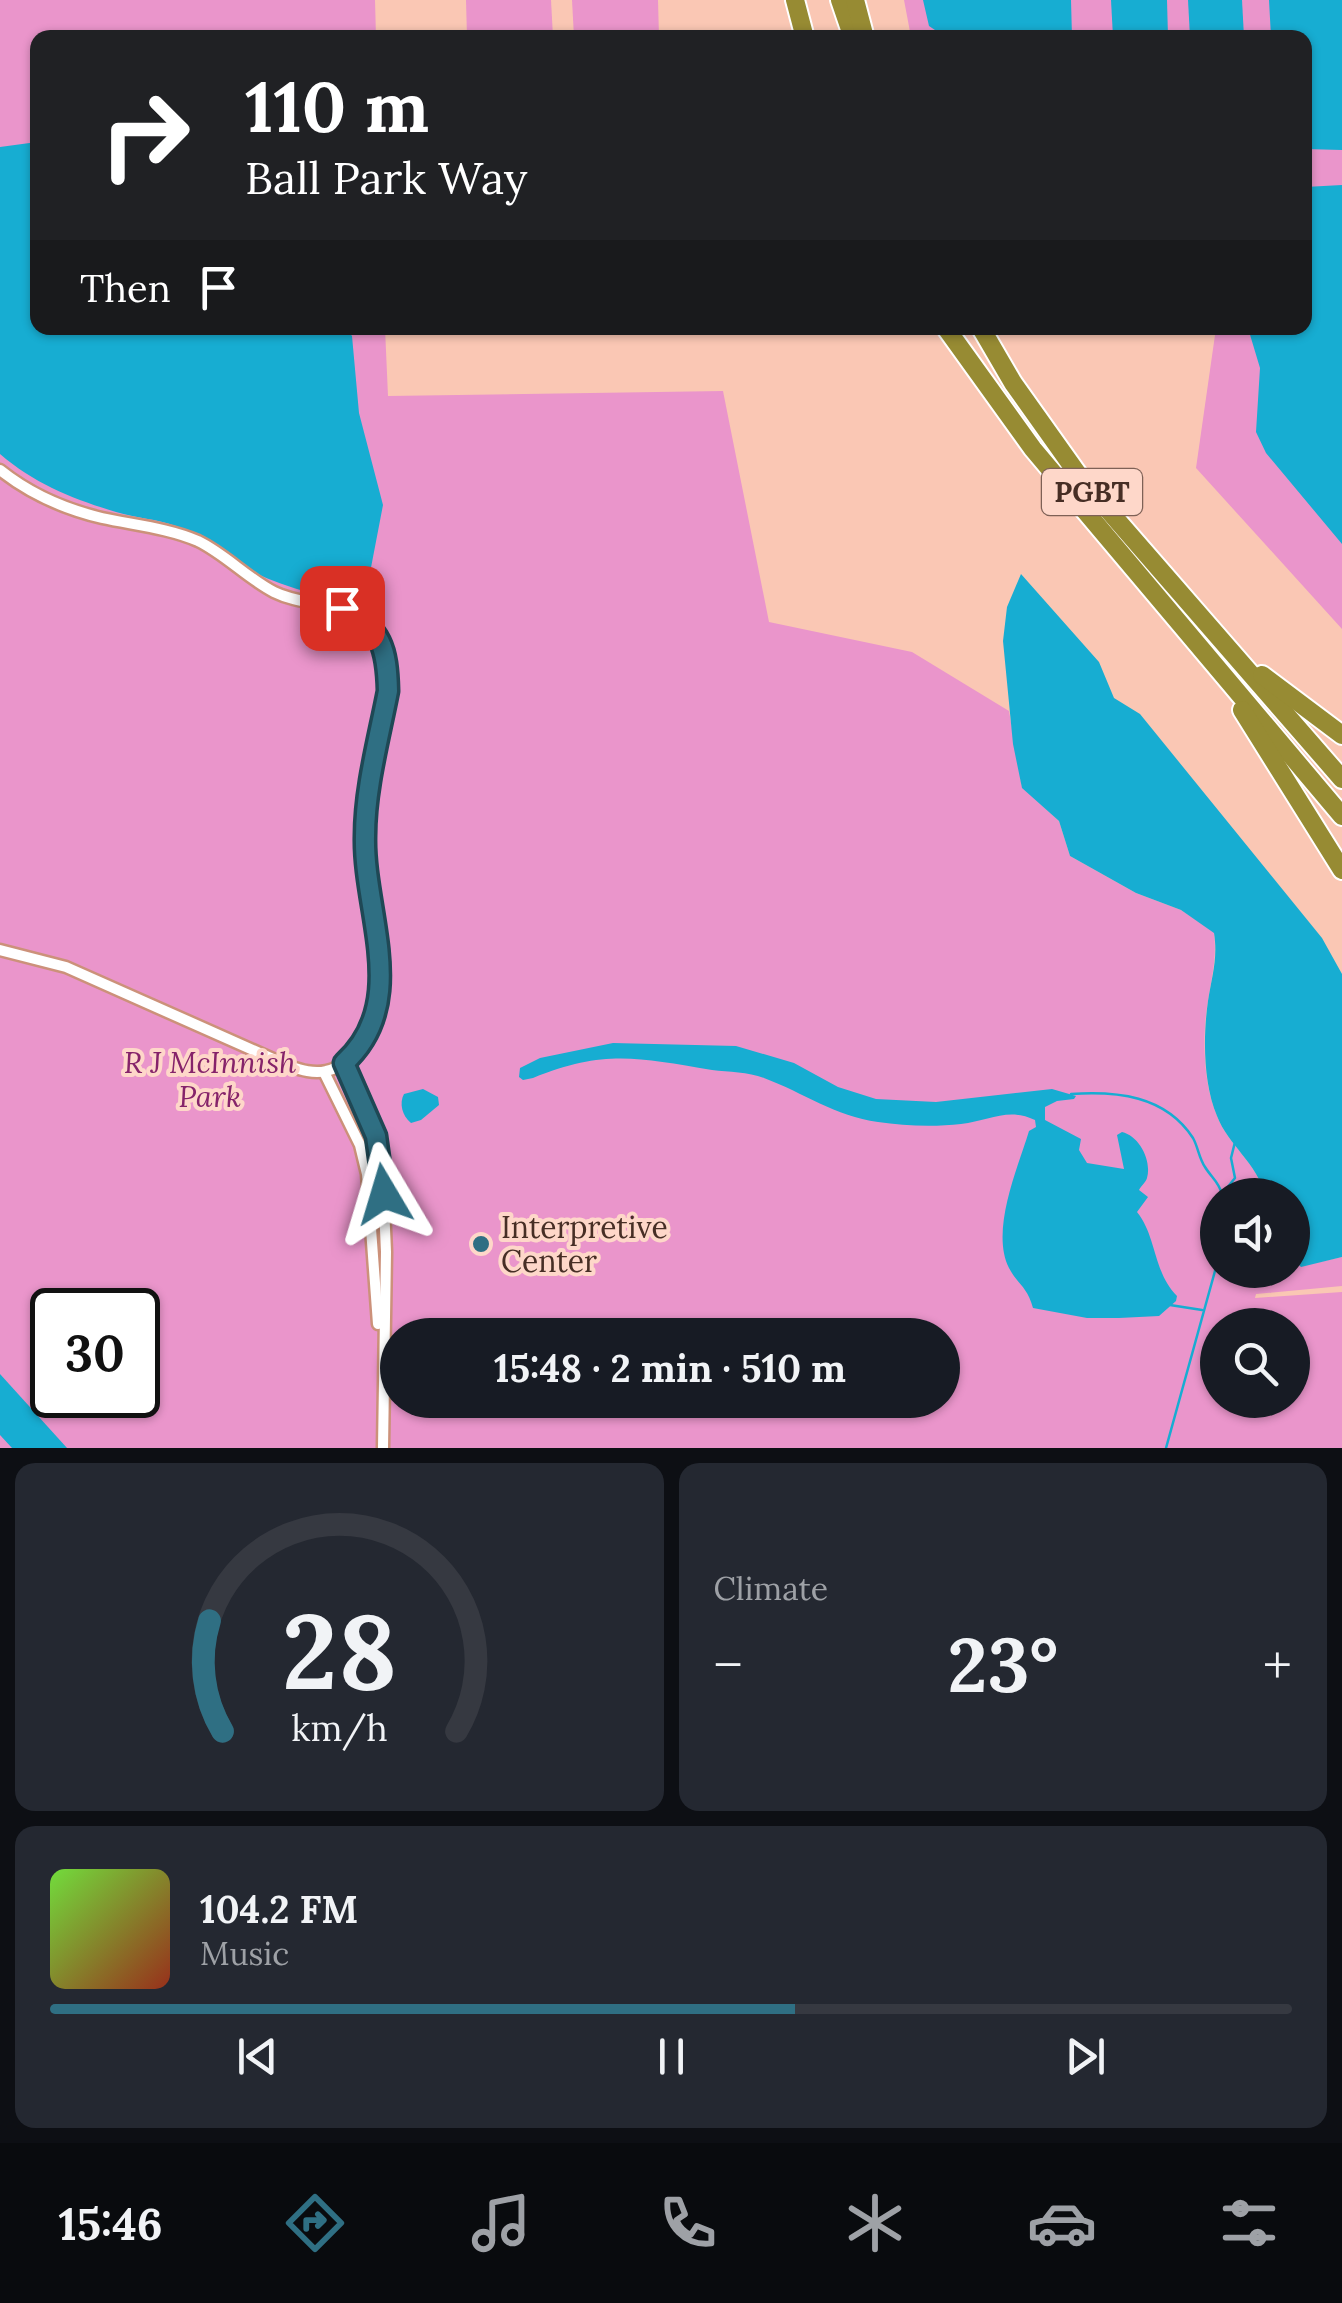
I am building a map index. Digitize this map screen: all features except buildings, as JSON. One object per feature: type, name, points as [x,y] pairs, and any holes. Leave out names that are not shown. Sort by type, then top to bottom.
[{"type":"highway","points":[[792,0],[802,30]]},
{"type":"highway","points":[[840,0],[850,30]]},
{"type":"highway","points":[[855,0],[862,30]]},
{"type":"highway","name":"PGBT","points":[[951,335],[1033,449],[1342,816]]},
{"type":"highway","name":"PGBT","points":[[985,335],[1024,400],[1082,480],[1342,779]]},
{"type":"highway","points":[[1222,641],[1342,734]]},
{"type":"highway","points":[[1204,650],[1342,870]]},
{"type":"street","points":[[0,470],[38,495],[69,509],[169,531],[200,542],[276,593],[342,608],[374,630],[384,649],[388,691],[364,834],[382,987],[368,1032],[344,1063],[324,1072],[289,1066],[66,967],[0,950]]},
{"type":"street","points":[[344,1063],[376,1136],[382,1160],[384,1318]]},
{"type":"street","points":[[324,1072],[360,1145],[367,1174],[380,1361]]},
{"type":"street","points":[[382,1418],[383,1448]]},
{"type":"green space","name":"R J McInnish Park","points":[[0,0],[375,0],[376,30],[30,30],[30,335],[385,335],[388,396],[723,391],[769,622],[912,652],[1009,711],[1022,787],[1059,821],[1070,856],[1136,893],[1181,910],[1214,932],[1205,1029],[1209,1089],[1222,1126],[1258,1178],[1200,1178],[1200,1288],[1310,1288],[1310,1264],[1342,1257],[1342,1286],[1256,1294],[1255,1298],[1342,1292],[1342,1448],[0,1448]]},
{"type":"green space","points":[[466,0],[551,0],[553,30],[467,30]]},
{"type":"green space","points":[[572,0],[658,0],[659,30],[574,30]]},
{"type":"green space","points":[[904,0],[1342,0],[1342,629],[1196,468],[1215,335],[1312,335],[1312,30],[910,30]]},
{"type":"water","points":[[923,0],[1071,0],[1072,30],[935,30],[929,26]]},
{"type":"water","points":[[1111,0],[1167,0],[1168,30],[1113,30]]},
{"type":"water","points":[[1188,0],[1242,0],[1244,30],[1190,30]]},
{"type":"water","points":[[1269,0],[1342,0],[1342,150],[1312,149],[1312,30],[1271,30]]},
{"type":"water","points":[[30,143],[30,335],[352,336],[359,413],[383,505],[369,578],[372,601],[367,607],[263,577],[186,530],[70,496],[27,474],[0,454],[0,147]]},
{"type":"water","points":[[1342,185],[1342,544],[1266,453],[1256,432],[1260,368],[1250,335],[1312,335],[1312,187]]},
{"type":"water","points":[[1021,574],[1099,662],[1114,698],[1140,714],[1322,938],[1342,974],[1342,1257],[1310,1265],[1310,1178],[1258,1178],[1217,1116],[1209,1089],[1205,1044],[1215,959],[1214,933],[1181,910],[1136,893],[1070,856],[1059,821],[1022,788],[1013,744],[1003,641],[1007,607]]},
{"type":"water","points":[[613,1043],[736,1046],[794,1063],[838,1087],[876,1099],[936,1102],[1052,1089],[1076,1096],[1045,1107],[1045,1120],[1081,1139],[1079,1150],[1087,1163],[1124,1169],[1117,1135],[1128,1134],[1139,1144],[1148,1171],[1139,1190],[1148,1197],[1137,1212],[1176,1301],[1159,1316],[1119,1318],[1087,1318],[1033,1308],[1009,1268],[1003,1236],[1013,1181],[1029,1131],[1036,1127],[1035,1120],[1007,1115],[951,1125],[878,1122],[834,1109],[758,1076],[642,1060],[602,1060],[533,1078],[519,1077],[520,1068],[540,1058]]},
{"type":"water","points":[[423,1089],[438,1097],[439,1105],[411,1123],[404,1113],[402,1098]]},
{"type":"water","points":[[0,1374],[30,1407],[30,1418],[40,1418],[67,1448],[12,1448],[0,1435]]},
{"type":"waterway","points":[[1071,1094],[1122,1095],[1154,1104],[1182,1124],[1213,1178]]},
{"type":"waterway","points":[[1235,1142],[1231,1158],[1235,1178]]},
{"type":"waterway","points":[[1166,1448],[1210,1288]]},
{"type":"waterway","points":[[1170,1305],[1200,1310]]},
{"type":"place","name":"Interpretive Center","points":[[481,1244]]},
{"type":"route","points":[[342,608],[374,630],[384,649],[388,670],[388,691],[364,834],[382,987],[368,1032],[344,1063],[376,1136],[384,1194]]}]
